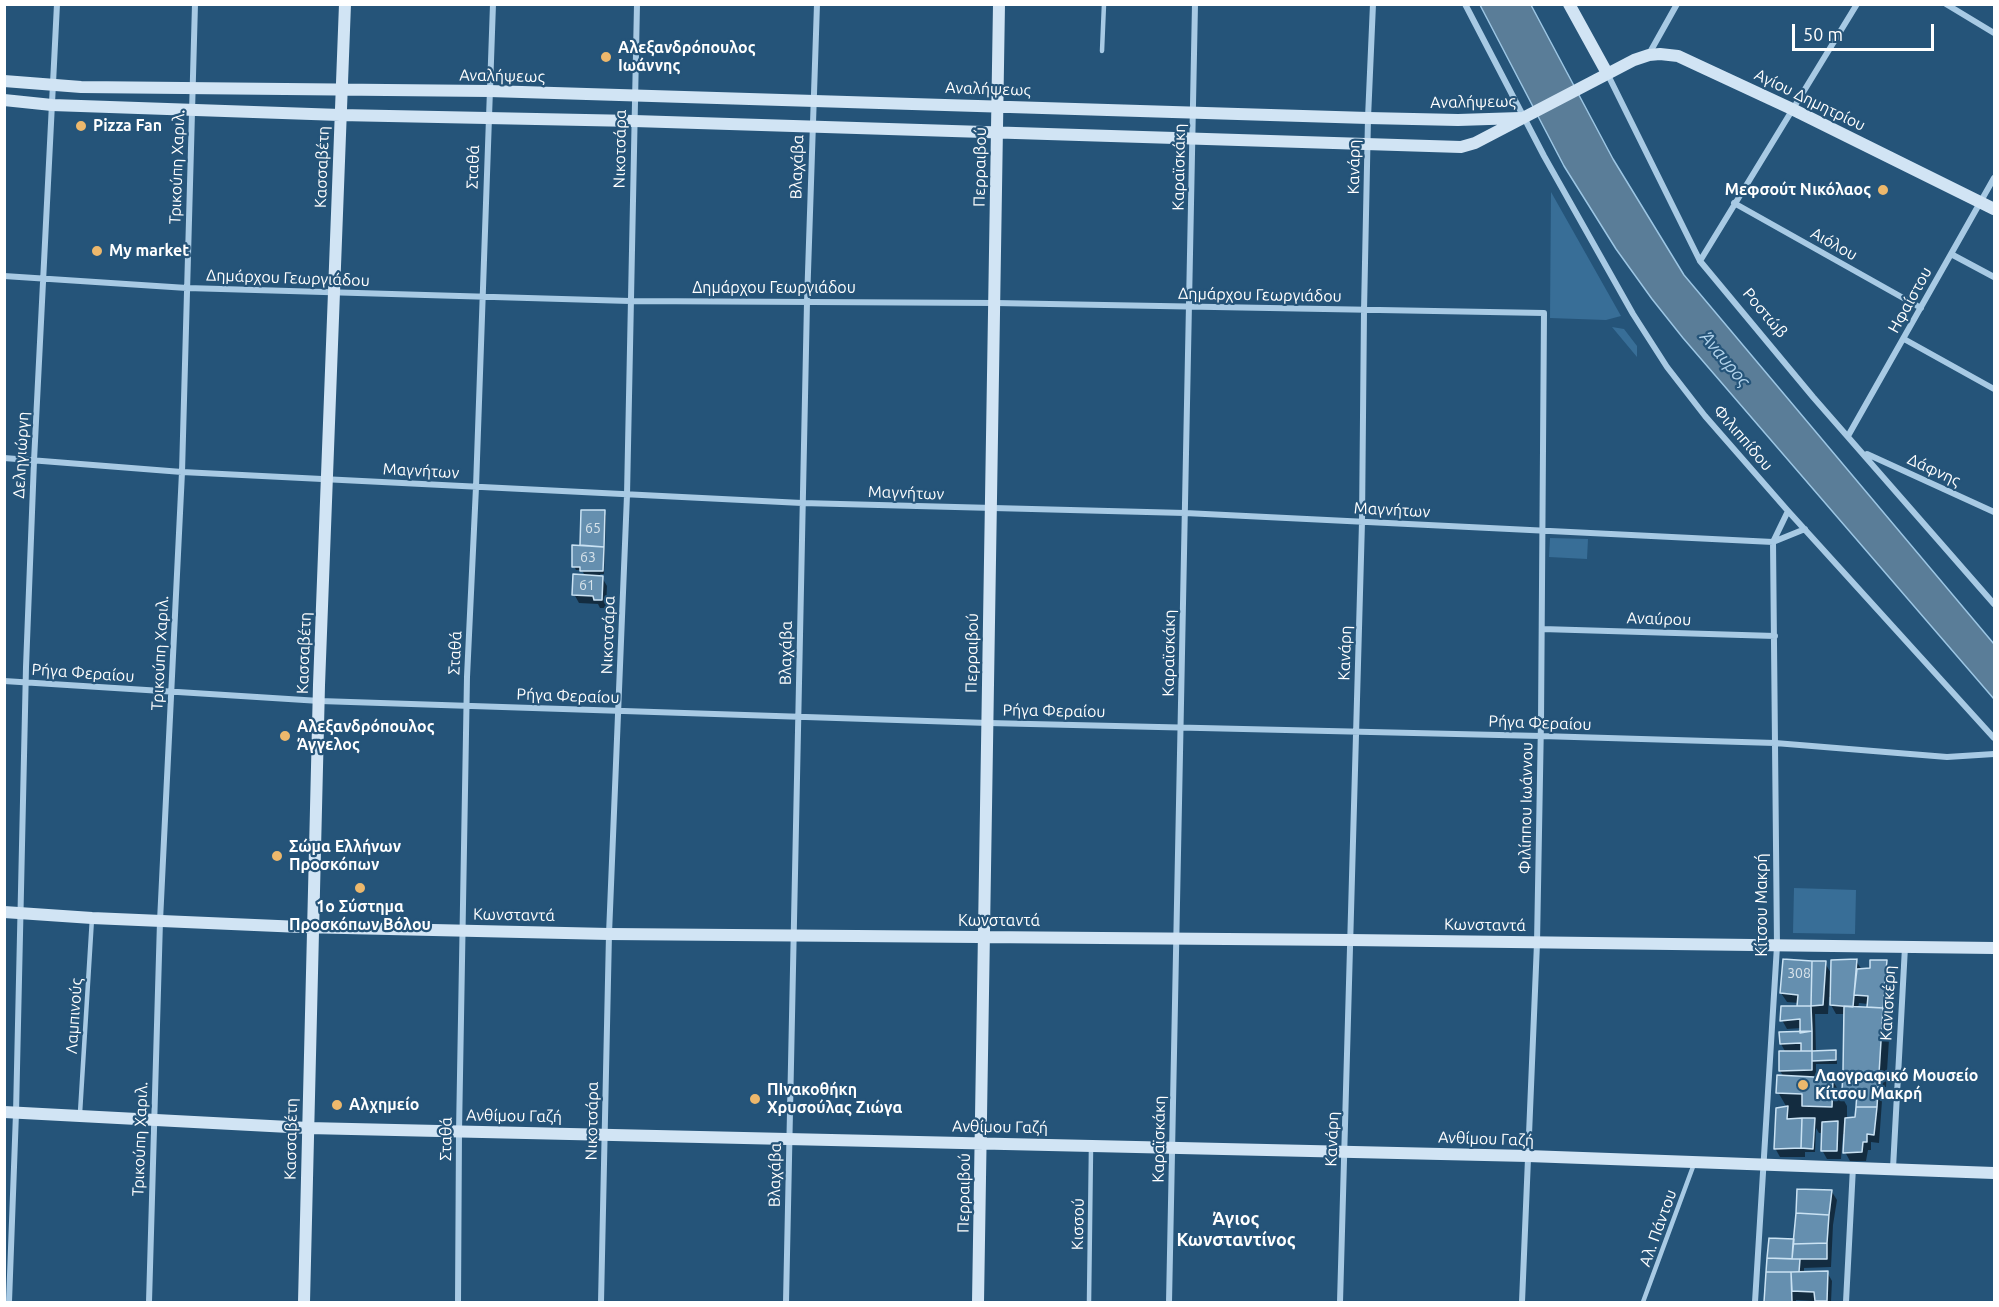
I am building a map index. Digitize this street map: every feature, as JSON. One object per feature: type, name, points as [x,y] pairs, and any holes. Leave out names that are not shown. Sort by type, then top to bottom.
[{"type":"street","name":"Δεληγιώργη","points":[[9,1302],[10,1112],[20,913],[34,461],[57,4]]},
{"type":"street","name":"Τρικούπη Χαριλ.","points":[[149,1302],[160,921],[182,472],[195,4]]},
{"type":"street","name":"Κασσαβέτη","points":[[304,1302],[312,928],[345,4]]},
{"type":"street","name":"Σταθά","points":[[458,1302],[466,706],[493,4]]},
{"type":"street","name":"Νικοτσάρα","points":[[601,1302],[609,934],[627,495],[637,4]]},
{"type":"street","name":"Βλαχάβα","points":[[786,1302],[802,503],[817,4]]},
{"type":"street","name":"Περραιβού","points":[[978,1302],[999,4]]},
{"type":"street","name":"Καραϊσκάκη","points":[[1169,1302],[1195,4]]},
{"type":"street","name":"Κανάρη","points":[[1340,1302],[1362,522],[1368,118],[1373,4]]},
{"type":"street","name":"Φιλιππίδου","points":[[1465,4],[1654,349],[1705,416],[1995,738]]},
{"type":"street","name":"Ροστώβ","points":[[1569,4],[1603,75],[1700,261],[1814,397],[1995,604]]},
{"type":"street","points":[[1649,55],[1677,4]]},
{"type":"street","points":[[1700,261],[1857,4]]},
{"type":"street","points":[[1946,4],[1995,33]]},
{"type":"street","name":"Αγίου Δημητρίου","points":[[1526,116],[1603,75],[1649,55],[1678,57],[1792,109],[1995,209]]},
{"type":"street","name":"Αναλήψεως","points":[[4,81],[53,85],[635,95],[1368,118],[1458,120],[1526,116]]},
{"type":"street","name":"Αναλήψεως","points":[[4,100],[52,105],[340,115],[812,126],[1461,147],[1475,143],[1526,116]]},
{"type":"street","name":"Ηφαίστου","points":[[1848,436],[1995,178]]},
{"type":"street","name":"Αιόλου","points":[[1734,203],[1921,308]]},
{"type":"street","points":[[1951,254],[1995,276]]},
{"type":"street","name":"Δημάρχου Γεωργιάδου","points":[[4,276],[187,288],[630,301],[995,303],[1544,313]]},
{"type":"street","name":"Φιλίππου Ιωάννου","points":[[1521,1302],[1537,943],[1544,313]]},
{"type":"street","points":[[1904,339],[1995,389]]},
{"type":"street","name":"Δάφνης","points":[[1863,452],[1995,512]]},
{"type":"street","name":"Μαγνήτων","points":[[4,458],[182,472],[627,495],[802,503],[1185,513],[1773,542],[1805,529]]},
{"type":"street","name":"Κίτσου Μακρή","points":[[1755,1302],[1777,946],[1773,542],[1788,510]]},
{"type":"street","name":"Αναύρου","points":[[1542,628],[1775,636]]},
{"type":"street","name":"Ρήγα Φεραίου","points":[[4,681],[320,701],[619,712],[1775,743],[1947,757],[1995,754]]},
{"type":"street","name":"Κωνσταντά","points":[[4,912],[312,928],[609,934],[1995,948]]},
{"type":"street","name":"Κανισκέρη","points":[[1893,1168],[1905,947]]},
{"type":"street","name":"Ανθίμου Γαζή","points":[[10,1112],[308,1128],[1345,1151],[1995,1173]]},
{"type":"street","points":[[1846,1302],[1853,1167]]},
{"type":"lane","points":[[1101,51],[1104,4]]},
{"type":"lane","name":"Λαμπινούς","points":[[80,1116],[92,918]]},
{"type":"lane","name":"Κισσού","points":[[1089,1302],[1091,1145]]},
{"type":"lane","name":"Αλ. Πάντου","points":[[1643,1302],[1695,1162]]},
{"type":"shaded area","points":[[1551,192],[1621,316],[1606,320],[1550,318]]},
{"type":"shaded area","points":[[1612,327],[1624,329],[1637,346],[1637,357]]},
{"type":"shaded area","points":[[1550,538],[1588,539],[1587,559],[1549,557]]},
{"type":"shaded area","points":[[1794,888],[1856,890],[1855,934],[1793,933]]},
{"type":"water","name":"Άναυρος","points":[[1480,5],[1531,5],[1613,159],[1684,275],[1994,644],[1994,699],[1652,299],[1616,249],[1564,166]]},
{"type":"building","points":[[581,510],[605,510],[604,547],[580,545]]},
{"type":"building","points":[[572,545],[604,547],[603,571],[580,571],[580,567],[572,567]]},
{"type":"building","points":[[573,574],[603,576],[602,600],[594,600],[593,596],[572,595]]},
{"type":"building","points":[[1783,959],[1812,961],[1811,1006],[1797,1006],[1798,995],[1780,993]]},
{"type":"building","points":[[1857,959],[1853,1007],[1830,1005],[1831,960]]},
{"type":"building","points":[[1870,960],[1887,960],[1883,1008],[1867,1007],[1868,996],[1854,995],[1857,969],[1870,968]]},
{"type":"building","points":[[1812,961],[1826,961],[1823,1005],[1811,1006]]},
{"type":"building","points":[[1781,1006],[1811,1006],[1812,1031],[1800,1033],[1800,1019],[1780,1021]]},
{"type":"building","points":[[1844,1006],[1883,1008],[1879,1074],[1843,1071]]},
{"type":"building","points":[[1812,1031],[1812,1051],[1801,1051],[1801,1043],[1780,1044],[1779,1032]]},
{"type":"building","points":[[1836,1050],[1836,1060],[1812,1061],[1812,1051]]},
{"type":"building","points":[[1779,1051],[1812,1051],[1812,1070],[1779,1071]]},
{"type":"building","points":[[1843,1071],[1879,1074],[1877,1107],[1856,1107],[1857,1092],[1842,1091]]},
{"type":"building","points":[[1777,1075],[1833,1078],[1832,1107],[1802,1106],[1802,1094],[1776,1093]]},
{"type":"building","points":[[1788,1106],[1787,1119],[1802,1118],[1801,1148],[1774,1149],[1776,1108]]},
{"type":"building","points":[[1856,1107],[1877,1107],[1874,1135],[1867,1134],[1867,1142],[1863,1142],[1862,1152],[1843,1153],[1845,1118],[1855,1117]]},
{"type":"building","points":[[1802,1118],[1815,1118],[1813,1149],[1801,1148]]},
{"type":"building","points":[[1838,1121],[1837,1151],[1821,1151],[1822,1122]]},
{"type":"building","points":[[1797,1189],[1832,1190],[1829,1215],[1796,1213]]},
{"type":"building","points":[[1796,1213],[1829,1215],[1827,1243],[1793,1244]]},
{"type":"building","points":[[1769,1238],[1794,1239],[1792,1259],[1767,1258]]},
{"type":"building","points":[[1827,1243],[1827,1259],[1792,1259],[1793,1244]]},
{"type":"building","points":[[1767,1258],[1800,1259],[1799,1272],[1766,1272]]},
{"type":"building","points":[[1828,1271],[1827,1301],[1815,1301],[1814,1292],[1792,1291],[1791,1272]]},
{"type":"building","points":[[1766,1272],[1791,1272],[1792,1302],[1764,1302]]},
{"type":"place","name":"Αλεξανδρόπουλος Ιωάννης","points":[[606,57]]},
{"type":"place","name":"Pizza Fan","points":[[81,126]]},
{"type":"place","name":"Μεφσούτ Νικόλαος","points":[[1883,190]]},
{"type":"place","name":"My market","points":[[97,251]]},
{"type":"place","name":"Αλεξανδρόπουλος Άγγελος","points":[[285,736]]},
{"type":"place","name":"Σώμα Ελλήνων Προσκόπων","points":[[277,856]]},
{"type":"place","name":"1ο Σύστημα Προσκόπων Βόλου","points":[[360,888]]},
{"type":"place","name":"Λαογραφικό Μουσείο Κίτσου Μακρή","points":[[1803,1085]]},
{"type":"place","name":"ΠΙνακοθήκη Χρυσούλας Ζιώγα","points":[[755,1099]]},
{"type":"place","name":"Αλχημείο","points":[[337,1105]]},
{"type":"district","name":"Άγιος Κωνσταντίνος","points":[[1236,1229]]}]
